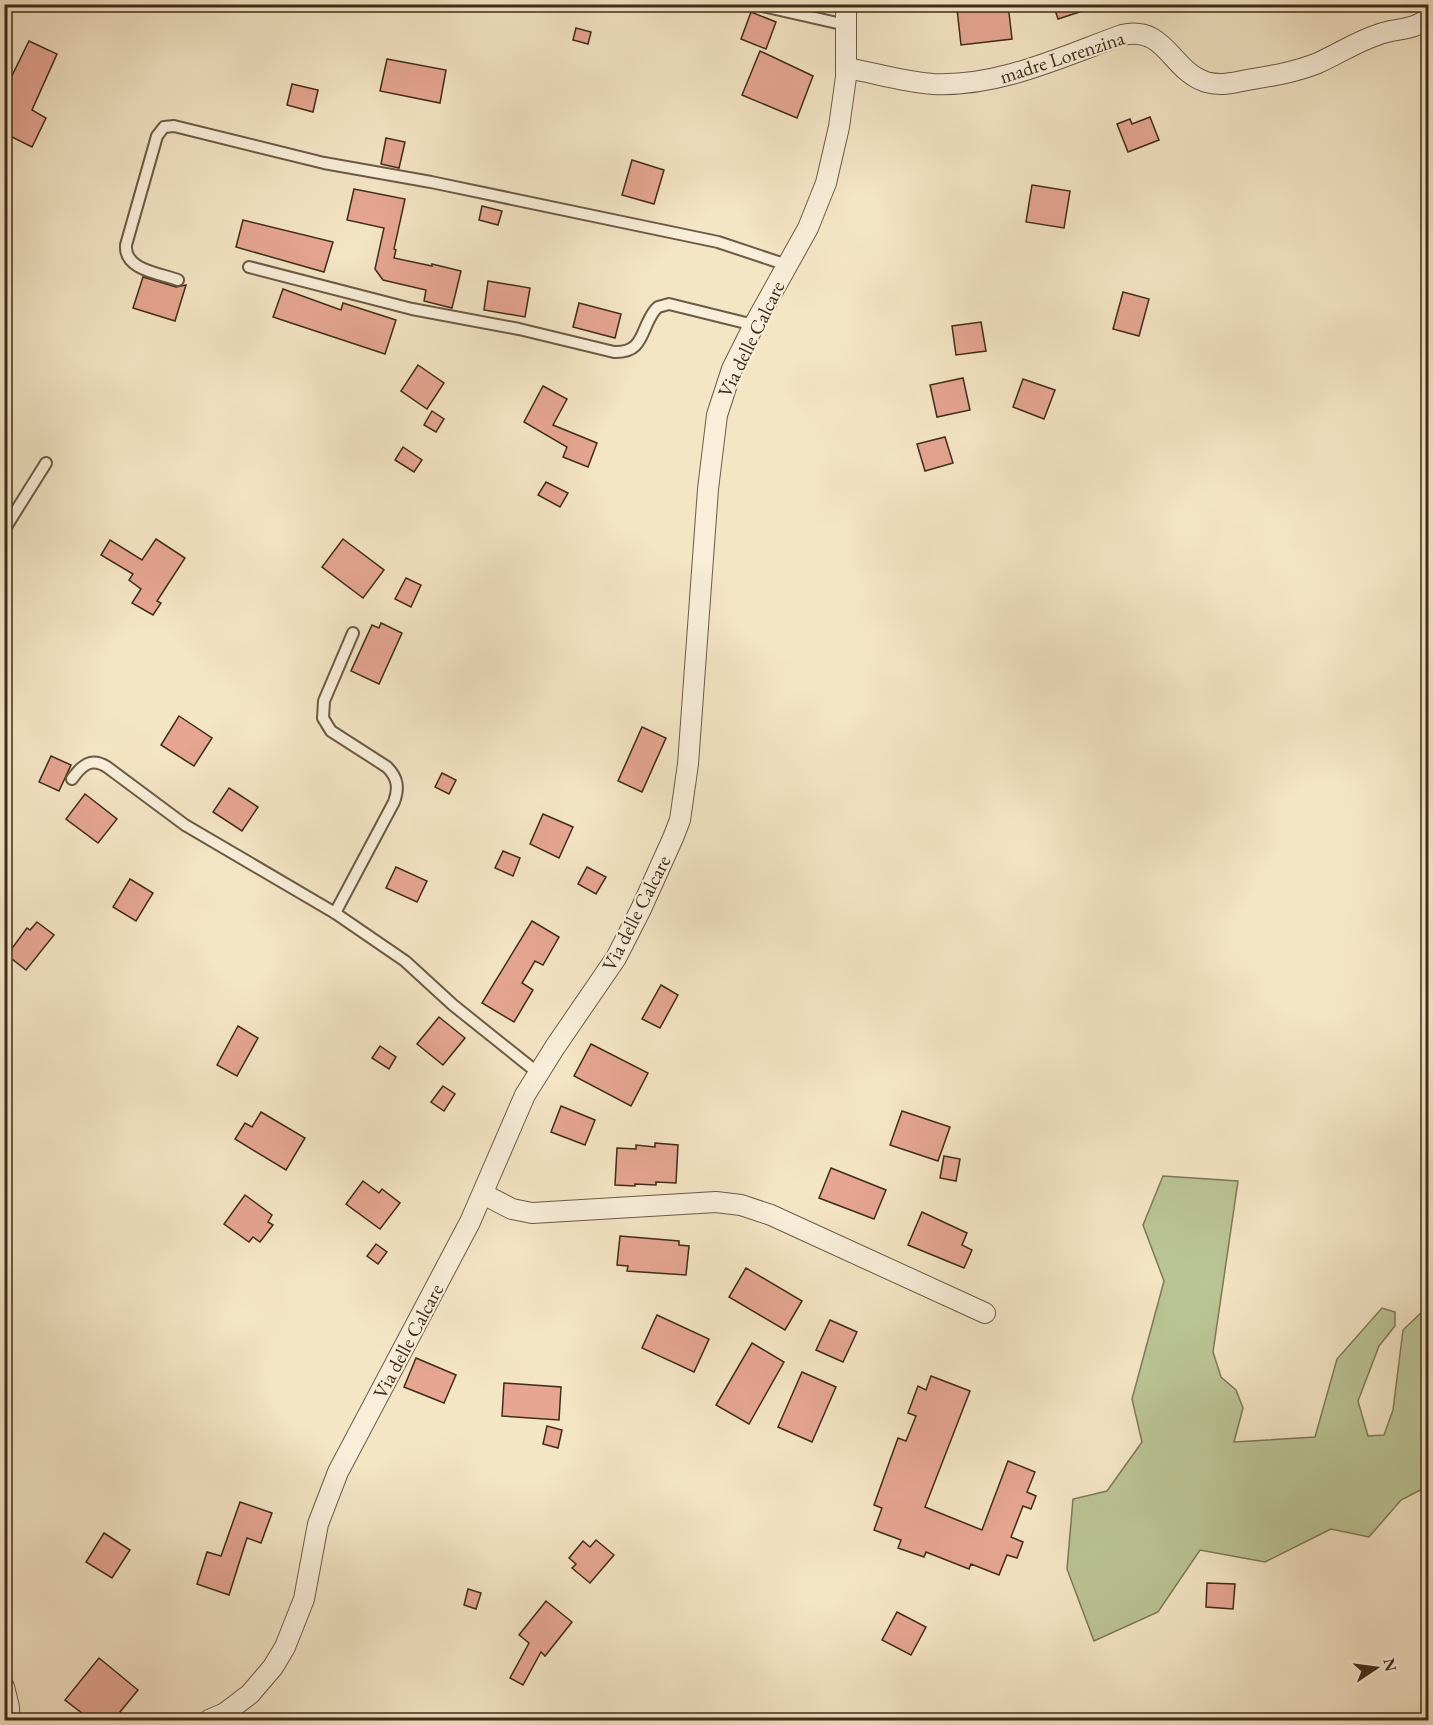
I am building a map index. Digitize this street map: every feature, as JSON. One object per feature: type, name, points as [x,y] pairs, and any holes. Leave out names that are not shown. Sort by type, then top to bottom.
[{"type":"street","name":"Via delle Calcare","points":[[209,1720],[225,1713],[250,1694],[273,1667],[290,1637],[307,1589],[318,1524],[338,1472],[483,1194],[514,1117],[538,1073],[622,947],[680,820],[688,764],[709,479],[716,423],[721,399],[732,369],[808,228],[826,183],[839,127],[847,68],[846,4]]},
{"type":"street","name":"madre Lorenzina","points":[[847,68],[931,84],[983,81],[1016,74],[1122,35],[1139,33],[1158,40],[1182,66],[1199,79],[1216,84],[1229,84],[1301,69],[1368,38],[1412,27],[1428,18]]},
{"type":"street","points":[[483,1194],[512,1209],[532,1213],[705,1202],[741,1205],[763,1211],[985,1313]]},
{"type":"street","points":[[4,1687],[9,1707],[9,1720]]},
{"type":"lane","points":[[754,4],[846,26]]},
{"type":"lane","points":[[178,280],[136,265],[127,257],[126,249],[157,136],[164,127],[174,126],[324,163],[431,182],[708,239],[788,265]]},
{"type":"lane","points":[[249,267],[412,309],[519,329],[614,352],[624,352],[634,347],[641,339],[651,315],[662,305],[675,304],[754,325]]},
{"type":"lane","points":[[4,530],[46,463]]},
{"type":"lane","points":[[335,913],[394,802],[398,786],[394,775],[387,767],[331,730],[323,718],[324,700],[353,633]]},
{"type":"lane","points":[[72,778],[83,765],[93,762],[102,764],[185,825],[335,913],[405,961],[453,1005],[538,1073]]},
{"type":"green space","points":[[1163,1176],[1238,1181],[1213,1352],[1221,1377],[1236,1390],[1243,1408],[1234,1442],[1315,1437],[1337,1359],[1382,1308],[1395,1312],[1395,1326],[1379,1346],[1358,1401],[1368,1436],[1384,1435],[1393,1410],[1403,1330],[1421,1313],[1428,1316],[1428,1486],[1401,1500],[1369,1537],[1331,1529],[1265,1562],[1200,1550],[1158,1612],[1094,1641],[1067,1569],[1073,1499],[1107,1491],[1142,1442],[1132,1399],[1164,1281],[1143,1225]]},
{"type":"building","points":[[1008,4],[1012,39],[961,45],[957,9]]},
{"type":"building","points":[[1053,4],[1094,4],[1095,7],[1058,19]]},
{"type":"building","points":[[751,12],[776,22],[766,49],[741,39]]},
{"type":"building","points":[[576,28],[591,32],[588,44],[573,40]]},
{"type":"building","points":[[29,41],[57,54],[32,110],[46,118],[32,147],[4,133],[4,123],[10,112],[4,109],[4,92]]},
{"type":"building","points":[[760,51],[813,76],[797,118],[742,95]]},
{"type":"building","points":[[387,59],[446,70],[440,103],[380,91]]},
{"type":"building","points":[[292,84],[318,90],[313,112],[287,105]]},
{"type":"building","points":[[1150,117],[1159,140],[1128,152],[1117,124],[1130,119],[1132,124]]},
{"type":"building","points":[[386,138],[405,142],[399,168],[381,164]]},
{"type":"building","points":[[632,160],[664,170],[654,204],[622,195]]},
{"type":"building","points":[[1032,185],[1070,191],[1064,228],[1026,222]]},
{"type":"building","points":[[354,189],[405,199],[394,258],[461,271],[452,308],[424,301],[426,290],[383,280],[375,269],[384,228],[347,220]]},
{"type":"building","points":[[482,206],[502,211],[498,225],[479,220]]},
{"type":"building","points":[[243,220],[333,242],[324,272],[236,247]]},
{"type":"building","points":[[143,277],[176,287],[186,285],[175,321],[133,308]]},
{"type":"building","points":[[488,281],[530,288],[525,317],[484,310]]},
{"type":"building","points":[[283,289],[341,310],[343,303],[396,320],[385,354],[273,317]]},
{"type":"building","points":[[1123,292],[1149,299],[1139,336],[1113,329]]},
{"type":"building","points":[[579,303],[621,314],[615,338],[573,327]]},
{"type":"building","points":[[981,322],[986,351],[956,355],[952,326]]},
{"type":"building","points":[[418,365],[444,383],[427,409],[401,391]]},
{"type":"building","points":[[963,378],[970,410],[937,417],[930,385]]},
{"type":"building","points":[[1023,379],[1055,390],[1044,419],[1013,407]]},
{"type":"building","points":[[543,386],[567,399],[553,425],[597,443],[588,467],[563,457],[567,447],[524,422]]},
{"type":"building","points":[[432,411],[444,419],[436,432],[424,425]]},
{"type":"building","points":[[945,437],[953,463],[925,471],[917,444]]},
{"type":"building","points":[[403,447],[422,460],[414,472],[395,460]]},
{"type":"building","points":[[546,482],[568,493],[560,507],[538,495]]},
{"type":"building","points":[[156,539],[185,558],[157,601],[161,603],[153,615],[132,603],[141,589],[129,580],[133,574],[101,555],[110,540],[142,560]]},
{"type":"building","points":[[343,539],[384,570],[363,598],[322,567]]},
{"type":"building","points":[[406,578],[421,585],[411,607],[395,599]]},
{"type":"building","points":[[381,623],[402,633],[379,684],[351,671],[372,625],[379,628]]},
{"type":"building","points":[[179,716],[212,738],[194,766],[161,745]]},
{"type":"building","points":[[642,727],[666,738],[642,792],[618,781]]},
{"type":"building","points":[[51,756],[71,765],[59,791],[39,782]]},
{"type":"building","points":[[442,773],[456,780],[449,794],[435,787]]},
{"type":"building","points":[[229,788],[258,807],[242,831],[213,812]]},
{"type":"building","points":[[85,794],[117,819],[98,843],[66,819]]},
{"type":"building","points":[[543,814],[573,827],[559,858],[530,844]]},
{"type":"building","points":[[503,851],[520,858],[513,876],[495,868]]},
{"type":"building","points":[[396,867],[427,881],[417,902],[386,888]]},
{"type":"building","points":[[587,867],[606,877],[596,894],[578,884]]},
{"type":"building","points":[[130,879],[153,893],[136,921],[113,907]]},
{"type":"building","points":[[532,921],[559,937],[543,965],[535,961],[522,983],[533,990],[514,1022],[482,1003]]},
{"type":"building","points":[[37,922],[54,935],[26,970],[7,955],[27,928],[30,930]]},
{"type":"building","points":[[661,985],[678,995],[660,1028],[642,1019]]},
{"type":"building","points":[[439,1017],[465,1038],[443,1065],[417,1044]]},
{"type":"building","points":[[238,1026],[258,1038],[237,1076],[217,1065]]},
{"type":"building","points":[[591,1044],[648,1073],[631,1106],[574,1076]]},
{"type":"building","points":[[380,1046],[396,1057],[389,1069],[372,1058]]},
{"type":"building","points":[[443,1086],[455,1094],[444,1111],[431,1102]]},
{"type":"building","points":[[561,1106],[595,1120],[585,1145],[551,1132]]},
{"type":"building","points":[[902,1111],[950,1127],[938,1161],[890,1145]]},
{"type":"building","points":[[261,1112],[305,1138],[286,1170],[235,1139],[245,1123],[252,1127]]},
{"type":"building","points":[[655,1143],[678,1145],[676,1183],[615,1185],[617,1148],[636,1149],[636,1145],[655,1147]]},
{"type":"building","points":[[944,1156],[960,1159],[956,1181],[940,1178]]},
{"type":"building","points":[[831,1168],[886,1190],[874,1219],[819,1198]]},
{"type":"building","points":[[363,1181],[379,1193],[382,1189],[400,1203],[380,1229],[346,1204]]},
{"type":"building","points":[[245,1195],[272,1215],[268,1222],[273,1225],[260,1242],[253,1237],[249,1242],[224,1224]]},
{"type":"building","points":[[922,1212],[967,1233],[962,1245],[972,1250],[964,1268],[908,1245]]},
{"type":"building","points":[[620,1236],[679,1241],[679,1245],[689,1246],[686,1275],[627,1271],[628,1266],[617,1265]]},
{"type":"building","points":[[376,1244],[387,1252],[378,1264],[367,1256]]},
{"type":"building","points":[[746,1268],[802,1301],[785,1330],[729,1297]]},
{"type":"building","points":[[657,1315],[709,1339],[694,1372],[642,1348]]},
{"type":"building","points":[[830,1320],[857,1332],[843,1362],[816,1350]]},
{"type":"building","points":[[752,1343],[784,1362],[749,1424],[716,1405]]},
{"type":"building","points":[[416,1358],[456,1375],[444,1403],[404,1387]]},
{"type":"building","points":[[802,1372],[836,1387],[812,1442],[778,1427]]},
{"type":"building","points":[[931,1376],[970,1391],[925,1507],[982,1530],[1008,1461],[1035,1472],[1027,1492],[1036,1496],[1031,1509],[1023,1506],[1011,1537],[1023,1542],[1017,1558],[1007,1555],[999,1575],[971,1564],[969,1569],[926,1552],[924,1557],[898,1548],[901,1540],[874,1530],[882,1508],[874,1505],[898,1438],[906,1441],[916,1416],[908,1413],[918,1386],[926,1390]]},
{"type":"building","points":[[504,1383],[561,1387],[559,1420],[502,1416]]},
{"type":"building","points":[[547,1426],[562,1430],[558,1448],[543,1444]]},
{"type":"building","points":[[240,1502],[272,1513],[261,1543],[247,1538],[229,1595],[197,1584],[207,1552],[221,1556]]},
{"type":"building","points":[[104,1533],[130,1550],[112,1578],[86,1562]]},
{"type":"building","points":[[596,1540],[614,1555],[590,1583],[572,1568],[576,1564],[569,1558],[583,1541],[590,1547]]},
{"type":"building","points":[[1207,1583],[1235,1584],[1233,1609],[1206,1607]]},
{"type":"building","points":[[468,1589],[481,1593],[476,1609],[464,1605]]},
{"type":"building","points":[[546,1601],[572,1622],[545,1656],[541,1652],[523,1685],[510,1678],[529,1643],[519,1635]]},
{"type":"building","points":[[897,1612],[926,1627],[911,1655],[882,1640]]},
{"type":"building","points":[[99,1658],[138,1690],[120,1712],[130,1720],[91,1720],[65,1700]]}]
